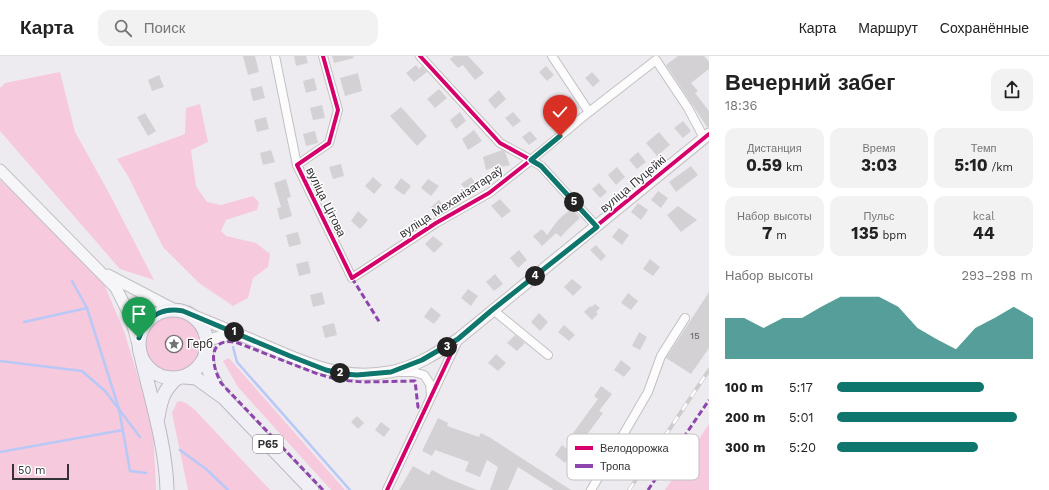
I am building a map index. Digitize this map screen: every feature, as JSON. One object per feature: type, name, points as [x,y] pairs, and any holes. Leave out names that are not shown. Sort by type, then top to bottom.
[{"type":"main road","name":"вуліца Пуцейкі","points":[[192,315],[303,361],[332,371],[357,375],[391,372],[422,360],[458,339],[707,136]]},
{"type":"main road","points":[[0,170],[116,288],[130,316],[139,350],[157,425],[167,490]]},
{"type":"main road","points":[[99,269],[173,309],[192,315]]},
{"type":"main road","points":[[139,350],[139,338],[142,328],[155,314],[173,309]]},
{"type":"main road","name":"Р65","points":[[192,315],[200,322],[205,330],[210,371],[224,398]]},
{"type":"main road","name":"вуліца Пуцейкі","points":[[207,345],[227,335],[242,335]]},
{"type":"main road","points":[[157,425],[161,399],[169,386],[180,378],[192,373],[198,367],[207,345]]},
{"type":"main road","name":"Р65","points":[[139,350],[143,362],[157,375],[166,378],[196,378],[224,398],[312,490]]},
{"type":"street","points":[[275,56],[297,165]]},
{"type":"street","name":"вуліца Цітова","points":[[323,56],[338,110],[329,143],[297,165],[352,278]]},
{"type":"street","points":[[420,56],[500,143],[541,166],[597,227]]},
{"type":"street","points":[[552,56],[589,112]]},
{"type":"street","name":"вуліца Механізатараў","points":[[352,278],[436,223],[489,193],[656,60],[707,136]]},
{"type":"street","points":[[492,310],[548,355]]},
{"type":"street","points":[[624,434],[648,392],[661,356],[685,318]]},
{"type":"street","points":[[387,490],[458,339]]},
{"type":"street","points":[[391,372],[413,372],[424,375],[430,384],[431,396]]},
{"type":"street","points":[[591,490],[597,480]]},
{"type":"shaded area","points":[[60,72],[75,132],[109,193],[154,280],[120,269],[0,131],[0,88],[5,83]]},
{"type":"shaded area","points":[[200,104],[208,142],[191,150],[196,186],[207,202],[221,205],[253,196],[259,202],[257,210],[226,220],[221,231],[226,236],[256,243],[270,254],[268,267],[253,278],[248,298],[233,306],[199,283],[163,247],[128,176],[117,159],[185,134],[186,108]]},
{"type":"shaded area","points":[[0,180],[101,277],[124,331],[153,426],[156,490],[0,490]]},
{"type":"shaded area","points":[[168,316],[178,316],[193,324],[199,333],[201,344],[199,355],[193,364],[178,372],[168,372],[157,367],[150,360],[145,349],[145,339],[150,328],[157,321]]},
{"type":"shaded area","points":[[229,358],[345,490],[331,490],[238,387],[223,361]]},
{"type":"shaded area","points":[[180,401],[186,403],[195,410],[270,490],[188,490],[172,413],[177,402]]},
{"type":"shaded area","points":[[709,424],[709,490],[665,490],[672,480],[699,480],[699,439]]},
{"type":"building","points":[[243,56],[255,56],[259,72],[248,75]]},
{"type":"building","points":[[294,56],[306,56],[308,63],[296,66]]},
{"type":"building","points":[[332,56],[353,56],[354,58],[334,63]]},
{"type":"building","points":[[454,56],[468,56],[484,73],[475,80],[463,65],[458,68],[450,59]]},
{"type":"building","points":[[678,56],[704,56],[709,62],[709,69],[691,83],[698,91],[695,93],[709,111],[709,127],[707,127],[666,65]]},
{"type":"building","points":[[416,65],[419,69],[422,66],[427,72],[414,82],[406,73]]},
{"type":"building","points":[[546,66],[554,75],[547,81],[539,72]]},
{"type":"building","points":[[592,72],[600,81],[593,87],[585,78]]},
{"type":"building","points":[[358,73],[362,91],[345,96],[340,78]]},
{"type":"building","points":[[159,75],[164,87],[152,91],[148,80]]},
{"type":"building","points":[[314,78],[317,90],[306,93],[303,81]]},
{"type":"building","points":[[262,86],[265,98],[253,101],[250,89]]},
{"type":"building","points":[[439,89],[447,98],[435,108],[427,99]]},
{"type":"building","points":[[499,90],[506,99],[495,109],[488,100]]},
{"type":"building","points":[[570,96],[579,108],[571,114],[562,103]]},
{"type":"building","points":[[322,105],[325,118],[313,120],[310,108]]},
{"type":"building","points":[[401,107],[427,136],[417,146],[390,116]]},
{"type":"building","points":[[460,112],[466,121],[456,129],[450,120]]},
{"type":"building","points":[[513,112],[521,121],[513,127],[505,118]]},
{"type":"building","points":[[145,113],[156,131],[148,136],[137,117]]},
{"type":"building","points":[[266,117],[269,129],[257,132],[254,120]]},
{"type":"building","points":[[683,121],[691,131],[683,138],[674,128]]},
{"type":"building","points":[[474,130],[482,141],[468,150],[462,139]]},
{"type":"building","points":[[315,131],[318,143],[306,146],[303,134]]},
{"type":"building","points":[[530,131],[537,139],[529,145],[522,137]]},
{"type":"building","points":[[659,132],[670,145],[657,156],[646,143]]},
{"type":"building","points":[[271,150],[275,162],[263,165],[260,153]]},
{"type":"building","points":[[502,150],[505,152],[510,165],[502,167],[497,166],[486,170],[483,157]]},
{"type":"building","points":[[638,152],[646,162],[637,169],[629,160]]},
{"type":"building","points":[[341,164],[344,176],[333,179],[329,167]]},
{"type":"building","points":[[691,166],[698,175],[676,192],[669,182]]},
{"type":"building","points":[[617,167],[625,177],[616,185],[608,175]]},
{"type":"building","points":[[373,177],[382,185],[374,194],[365,186]]},
{"type":"building","points":[[471,177],[478,187],[469,194],[461,184]]},
{"type":"building","points":[[401,178],[411,186],[404,195],[394,188]]},
{"type":"building","points":[[286,179],[291,197],[287,198],[292,216],[280,220],[277,208],[281,207],[274,183]]},
{"type":"building","points":[[428,179],[439,186],[431,196],[421,188]]},
{"type":"building","points":[[599,183],[607,192],[600,198],[592,189]]},
{"type":"building","points":[[658,191],[668,198],[661,208],[651,200]]},
{"type":"building","points":[[500,199],[511,211],[502,218],[491,206]]},
{"type":"building","points":[[439,200],[447,210],[437,216],[430,208]]},
{"type":"building","points":[[638,203],[648,210],[641,220],[631,212]]},
{"type":"building","points":[[678,206],[697,220],[681,232],[667,215]]},
{"type":"building","points":[[572,208],[580,218],[561,237],[556,233],[542,246],[533,236],[542,229],[547,235],[558,220]]},
{"type":"building","points":[[358,211],[368,220],[360,229],[351,221]]},
{"type":"building","points":[[619,228],[629,235],[622,245],[612,237]]},
{"type":"building","points":[[298,232],[301,244],[289,247],[286,235]]},
{"type":"building","points":[[433,236],[443,244],[434,253],[425,244]]},
{"type":"building","points":[[596,245],[606,256],[601,261],[590,250]]},
{"type":"building","points":[[519,250],[527,260],[518,268],[510,258]]},
{"type":"building","points":[[650,259],[660,267],[653,276],[643,269]]},
{"type":"building","points":[[308,261],[311,273],[299,276],[296,264]]},
{"type":"building","points":[[495,274],[503,284],[494,291],[486,282]]},
{"type":"building","points":[[572,279],[582,287],[573,296],[564,287]]},
{"type":"building","points":[[468,289],[478,296],[471,306],[461,298]]},
{"type":"building","points":[[322,292],[325,304],[313,307],[310,295]]},
{"type":"building","points":[[709,292],[709,348],[691,374],[666,358]]},
{"type":"building","points":[[628,293],[638,301],[631,310],[621,303]]},
{"type":"building","points":[[595,304],[600,308],[596,312],[598,314],[592,320],[584,312],[590,306],[592,307]]},
{"type":"building","points":[[431,307],[441,315],[434,324],[424,317]]},
{"type":"building","points":[[539,313],[548,322],[540,331],[531,322]]},
{"type":"building","points":[[334,323],[337,335],[325,338],[322,326]]},
{"type":"building","points":[[564,325],[575,335],[569,341],[558,332]]},
{"type":"building","points":[[639,332],[647,337],[640,350],[632,346]]},
{"type":"building","points":[[515,335],[525,343],[517,351],[507,343]]},
{"type":"building","points":[[496,354],[506,363],[498,371],[488,363]]},
{"type":"building","points":[[621,360],[631,368],[624,377],[614,370]]},
{"type":"building","points":[[601,386],[612,394],[599,411],[603,413],[587,434],[574,434],[573,433],[598,399],[594,396]]},
{"type":"building","points":[[357,416],[364,423],[358,429],[351,422]]},
{"type":"building","points":[[438,418],[448,423],[447,426],[479,437],[481,433],[489,437],[571,490],[554,490],[518,467],[508,490],[490,490],[498,467],[487,460],[480,477],[465,471],[469,462],[435,450],[432,456],[422,451]]},
{"type":"building","points":[[381,422],[390,429],[384,437],[375,430]]},
{"type":"building","points":[[562,445],[567,449],[567,460],[565,463],[555,455]]},
{"type":"building","points":[[413,466],[429,475],[432,470],[447,478],[477,490],[399,490]]},
{"type":"waterway","points":[[24,322],[87,308],[72,281]]},
{"type":"waterway","points":[[87,308],[119,409],[130,471],[146,473]]},
{"type":"waterway","points":[[233,347],[237,362],[350,490]]},
{"type":"waterway","points":[[0,361],[82,371],[105,391],[140,437]]},
{"type":"waterway","points":[[0,452],[123,430]]},
{"type":"waterway","points":[[180,450],[206,469],[228,490]]},
{"type":"railway","points":[[666,434],[709,370]]},
{"type":"railway","points":[[629,490],[636,480]]},
{"type":"marked path","points":[[352,278],[380,323]]},
{"type":"marked path","points":[[323,490],[221,383],[216,373],[214,360],[214,354],[219,344],[227,342],[238,343],[318,374],[339,380],[363,382],[415,381],[418,407],[425,410]]},
{"type":"marked path","points":[[686,434],[709,400]]},
{"type":"marked path","points":[[648,490],[655,480]]},
{"type":"cycle path","points":[[323,56],[338,110],[329,143],[297,165],[352,278],[436,223],[489,193],[531,160],[500,143],[420,56]]},
{"type":"cycle path","points":[[387,490],[458,339],[709,134]]},
{"type":"place","name":"Герб","points":[[174,344]]},
{"type":"route","points":[[139,338],[142,328],[155,314],[173,309],[183,311],[309,364],[343,374],[357,375],[391,372],[422,360],[440,351],[458,339],[492,310],[597,227],[541,166],[531,160],[560,136]]}]
